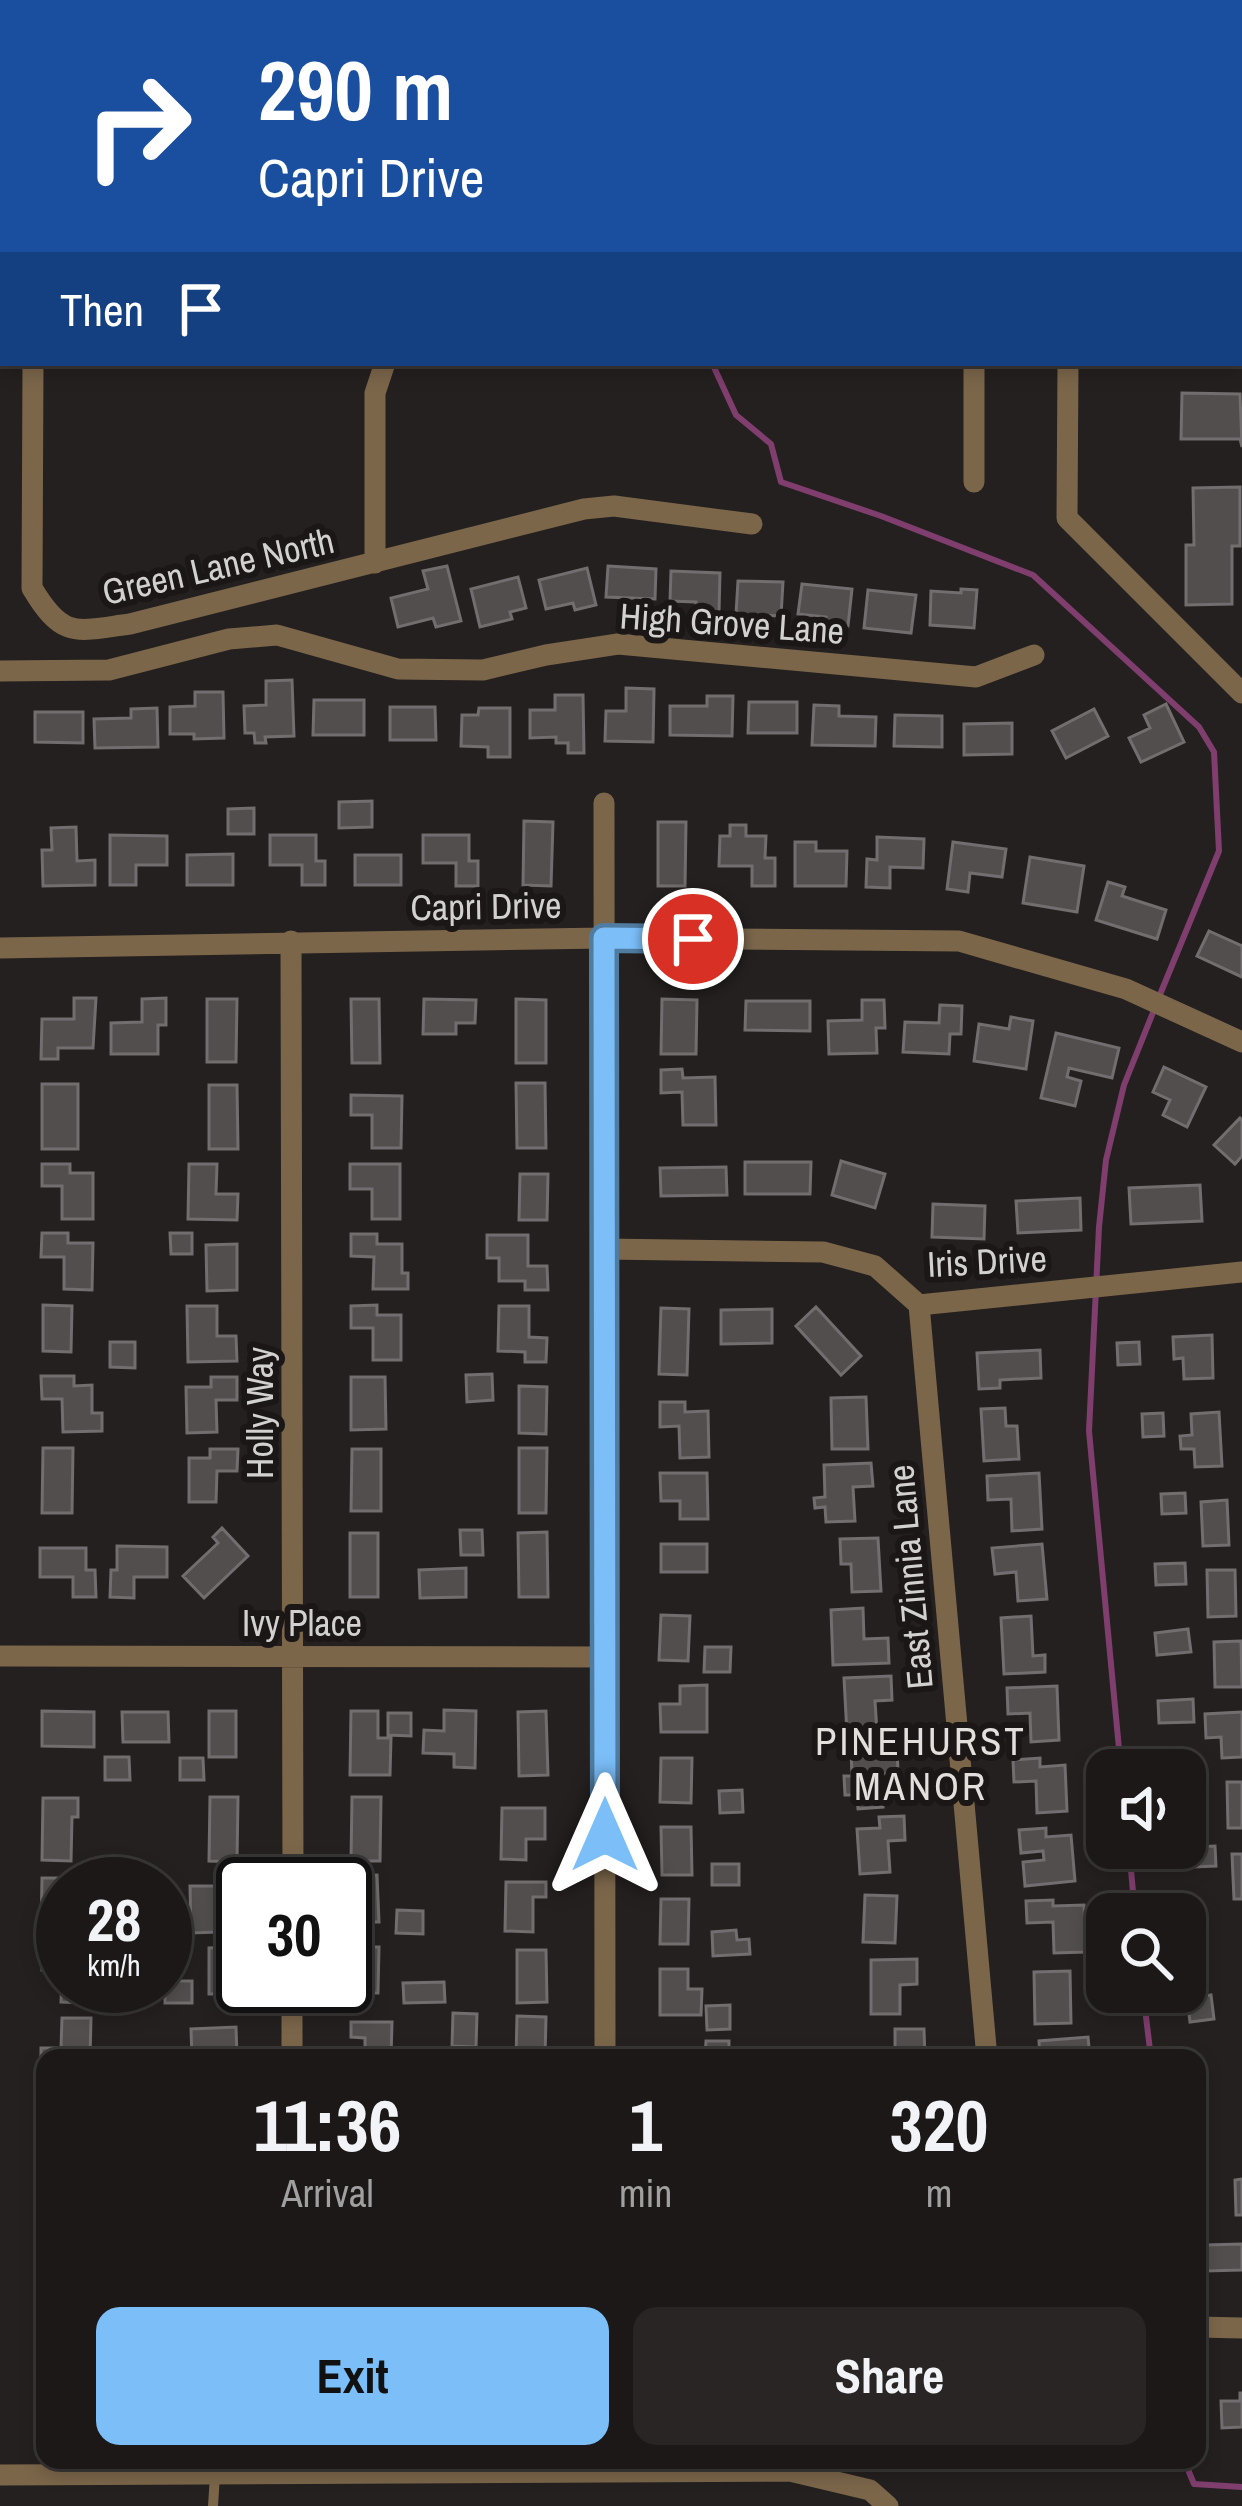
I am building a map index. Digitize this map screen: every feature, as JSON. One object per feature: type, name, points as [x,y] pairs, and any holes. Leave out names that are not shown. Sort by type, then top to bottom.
[{"type":"street","name":"Green Lane North","points":[[33,366],[32,588],[48,615],[75,631],[130,624],[584,509],[614,506],[752,524]]},
{"type":"street","name":"Green Lane North","points":[[375,562],[375,393],[384,366]]},
{"type":"street","points":[[974,366],[974,482]]},
{"type":"street","points":[[1068,366],[1067,518],[1242,693]]},
{"type":"street","name":"High Grove Lane","points":[[0,671],[109,670],[229,639],[277,635],[398,669],[483,670],[618,644],[976,676],[1034,655]]},
{"type":"street","points":[[604,802],[605,2049]]},
{"type":"street","name":"Capri Drive","points":[[0,948],[604,938],[959,941],[1126,989],[1242,1042]]},
{"type":"street","name":"Holly Way","points":[[291,941],[293,1857]]},
{"type":"street","name":"Iris Drive","points":[[604,1249],[823,1252],[875,1266],[919,1305],[1242,1272]]},
{"type":"street","name":"East Zinnia Lane","points":[[919,1305],[986,2049]]},
{"type":"street","name":"Ivy Place","points":[[0,1656],[605,1657]]},
{"type":"street","points":[[292,2013],[292,2049]]},
{"type":"street","points":[[1206,2327],[1242,2327]]},
{"type":"street","points":[[0,2475],[508,2469]]},
{"type":"street","points":[[698,2469],[790,2471],[870,2490],[888,2506]]},
{"type":"lane","points":[[213,2506],[215,2475]]},
{"type":"building","points":[[1182,393],[1240,394],[1242,447],[1240,439],[1181,439]]},
{"type":"building","points":[[1240,487],[1240,546],[1232,546],[1232,604],[1186,605],[1186,545],[1194,545],[1193,488]]},
{"type":"building","points":[[447,566],[461,621],[436,627],[433,618],[398,627],[391,598],[428,589],[423,571]]},
{"type":"building","points":[[608,566],[656,569],[655,599],[606,597]]},
{"type":"building","points":[[587,568],[596,605],[575,610],[573,603],[546,609],[539,580]]},
{"type":"building","points":[[671,571],[720,573],[719,612],[696,611],[696,602],[670,601]]},
{"type":"building","points":[[518,577],[526,608],[510,612],[512,619],[480,627],[471,589]]},
{"type":"building","points":[[738,581],[783,582],[781,616],[736,614]]},
{"type":"building","points":[[802,584],[852,589],[848,626],[825,624],[826,617],[798,614]]},
{"type":"building","points":[[961,589],[977,590],[974,628],[930,625],[931,591],[961,593]]},
{"type":"building","points":[[868,590],[916,595],[911,633],[864,628]]},
{"type":"building","points":[[292,680],[294,736],[265,737],[266,743],[255,743],[254,733],[245,733],[244,706],[266,705],[266,681]]},
{"type":"building","points":[[626,688],[654,689],[653,742],[605,741],[606,711],[626,711]]},
{"type":"building","points":[[195,692],[223,692],[224,738],[170,734],[170,707],[195,706]]},
{"type":"building","points":[[555,695],[583,695],[584,753],[568,753],[568,743],[556,743],[556,737],[530,738],[530,710],[555,710]]},
{"type":"building","points":[[707,696],[733,696],[732,736],[670,735],[670,706],[707,706]]},
{"type":"building","points":[[314,700],[364,700],[364,735],[313,735]]},
{"type":"building","points":[[749,702],[797,702],[797,733],[748,733]]},
{"type":"building","points":[[1166,704],[1184,742],[1141,762],[1129,738],[1150,728],[1144,715]]},
{"type":"building","points":[[814,705],[839,706],[839,716],[876,717],[875,746],[812,745]]},
{"type":"building","points":[[390,707],[435,707],[436,740],[390,740]]},
{"type":"building","points":[[157,708],[158,747],[95,748],[94,719],[131,718],[131,709]]},
{"type":"building","points":[[479,708],[510,708],[510,757],[488,757],[488,747],[461,746],[462,715],[478,715]]},
{"type":"building","points":[[1094,709],[1108,736],[1066,758],[1052,731]]},
{"type":"building","points":[[35,712],[83,712],[83,743],[35,742]]},
{"type":"building","points":[[895,715],[942,716],[942,747],[894,746]]},
{"type":"building","points":[[1012,723],[1012,754],[964,755],[964,724]]},
{"type":"building","points":[[372,801],[372,827],[339,828],[339,802]]},
{"type":"building","points":[[254,808],[254,834],[228,834],[228,809]]},
{"type":"building","points":[[524,821],[553,822],[551,886],[523,885]]},
{"type":"building","points":[[658,822],[686,822],[685,886],[658,886]]},
{"type":"building","points":[[730,825],[746,825],[746,836],[766,836],[765,858],[775,858],[775,886],[752,886],[752,866],[719,866],[720,836],[730,836]]},
{"type":"building","points":[[76,827],[77,861],[95,860],[95,885],[43,886],[42,850],[52,850],[51,828]]},
{"type":"building","points":[[110,835],[167,836],[167,865],[136,865],[136,885],[110,885]]},
{"type":"building","points":[[270,835],[316,835],[316,861],[325,861],[325,885],[302,885],[302,865],[270,865]]},
{"type":"building","points":[[423,835],[469,835],[469,861],[478,861],[478,886],[456,886],[456,863],[423,863]]},
{"type":"building","points":[[877,837],[924,839],[923,868],[890,867],[890,888],[866,887],[867,859],[877,860]]},
{"type":"building","points":[[795,842],[816,842],[816,851],[847,851],[846,886],[795,886]]},
{"type":"building","points":[[953,842],[1006,849],[1002,877],[970,873],[968,892],[947,889]]},
{"type":"building","points":[[233,854],[233,885],[187,885],[187,855]]},
{"type":"building","points":[[355,855],[401,855],[401,885],[355,885]]},
{"type":"building","points":[[1030,857],[1084,866],[1077,912],[1023,903]]},
{"type":"building","points":[[1108,882],[1125,887],[1122,896],[1166,910],[1157,939],[1096,920]]},
{"type":"building","points":[[1209,931],[1242,946],[1242,977],[1197,956]]},
{"type":"building","points":[[74,998],[96,998],[93,1048],[58,1048],[58,1059],[41,1059],[42,1019],[74,1019]]},
{"type":"building","points":[[166,998],[166,1025],[158,1025],[158,1054],[111,1054],[111,1023],[142,1022],[142,999]]},
{"type":"building","points":[[207,999],[237,999],[236,1062],[207,1062]]},
{"type":"building","points":[[351,999],[379,999],[380,1063],[352,1063]]},
{"type":"building","points":[[424,999],[476,1000],[475,1023],[456,1023],[456,1034],[423,1034]]},
{"type":"building","points":[[516,999],[546,1000],[546,1063],[516,1063]]},
{"type":"building","points":[[662,999],[697,1000],[696,1054],[661,1054]]},
{"type":"building","points":[[862,1000],[884,1000],[885,1028],[876,1028],[877,1053],[829,1054],[828,1021],[862,1020]]},
{"type":"building","points":[[746,1001],[810,1001],[810,1031],[745,1030]]},
{"type":"building","points":[[940,1005],[962,1006],[961,1034],[950,1034],[949,1054],[903,1052],[905,1022],[939,1023]]},
{"type":"building","points":[[1011,1017],[1033,1021],[1026,1069],[974,1061],[979,1024],[1009,1029]]},
{"type":"building","points":[[1056,1033],[1119,1048],[1112,1078],[1069,1068],[1067,1077],[1081,1081],[1075,1106],[1041,1098]]},
{"type":"building","points":[[1164,1067],[1206,1087],[1187,1127],[1163,1115],[1170,1100],[1153,1092]]},
{"type":"building","points":[[682,1069],[683,1078],[715,1077],[716,1125],[683,1125],[682,1092],[661,1093],[661,1070]]},
{"type":"building","points":[[516,1083],[545,1083],[546,1148],[517,1148]]},
{"type":"building","points":[[42,1084],[78,1084],[78,1149],[42,1149]]},
{"type":"building","points":[[209,1085],[237,1085],[238,1149],[209,1149]]},
{"type":"building","points":[[351,1095],[402,1096],[401,1148],[372,1148],[372,1115],[351,1115]]},
{"type":"building","points":[[1240,1118],[1242,1156],[1235,1164],[1214,1145]]},
{"type":"building","points":[[841,1161],[885,1174],[875,1208],[832,1195]]},
{"type":"building","points":[[745,1162],[811,1162],[810,1194],[745,1194]]},
{"type":"building","points":[[42,1164],[70,1164],[70,1173],[93,1173],[93,1219],[62,1219],[62,1186],[42,1186]]},
{"type":"building","points":[[189,1164],[217,1164],[216,1194],[238,1194],[237,1220],[188,1219]]},
{"type":"building","points":[[350,1164],[400,1164],[400,1219],[372,1219],[372,1189],[350,1189]]},
{"type":"building","points":[[726,1167],[727,1195],[661,1196],[660,1168]]},
{"type":"building","points":[[520,1174],[548,1174],[547,1220],[519,1220]]},
{"type":"building","points":[[1200,1185],[1202,1221],[1131,1224],[1129,1188]]},
{"type":"building","points":[[1080,1198],[1081,1230],[1018,1233],[1016,1201]]},
{"type":"building","points":[[933,1204],[985,1206],[984,1239],[932,1237]]},
{"type":"building","points":[[42,1233],[68,1233],[68,1243],[93,1243],[92,1290],[64,1289],[64,1257],[41,1257]]},
{"type":"building","points":[[170,1233],[192,1233],[192,1254],[171,1254]]},
{"type":"building","points":[[351,1234],[377,1234],[377,1244],[402,1244],[402,1273],[408,1273],[408,1289],[373,1289],[374,1257],[351,1256]]},
{"type":"building","points":[[487,1235],[528,1235],[528,1266],[547,1266],[548,1290],[525,1290],[525,1281],[499,1281],[499,1258],[487,1258]]},
{"type":"building","points":[[237,1244],[237,1290],[207,1291],[206,1245]]},
{"type":"building","points":[[43,1305],[72,1306],[71,1352],[43,1351]]},
{"type":"building","points":[[377,1305],[377,1315],[401,1315],[401,1360],[373,1360],[373,1328],[351,1328],[351,1306]]},
{"type":"building","points":[[187,1306],[217,1306],[217,1336],[236,1336],[237,1361],[188,1362]]},
{"type":"building","points":[[499,1306],[529,1306],[529,1337],[547,1338],[546,1362],[525,1362],[525,1352],[498,1351]]},
{"type":"building","points":[[816,1307],[861,1356],[841,1375],[796,1326]]},
{"type":"building","points":[[661,1308],[689,1309],[687,1375],[659,1374]]},
{"type":"building","points":[[772,1309],[772,1343],[721,1344],[721,1310]]},
{"type":"building","points":[[1212,1335],[1213,1378],[1184,1379],[1183,1358],[1174,1359],[1173,1337]]},
{"type":"building","points":[[110,1342],[135,1342],[135,1368],[110,1367]]},
{"type":"building","points":[[1139,1342],[1140,1364],[1118,1365],[1117,1343]]},
{"type":"building","points":[[1040,1350],[1041,1378],[1000,1380],[1000,1388],[979,1389],[977,1353]]},
{"type":"building","points":[[492,1374],[493,1400],[467,1402],[466,1375]]},
{"type":"building","points":[[41,1376],[74,1376],[74,1386],[92,1385],[92,1413],[102,1413],[102,1431],[63,1432],[62,1399],[42,1399]]},
{"type":"building","points":[[211,1377],[237,1377],[237,1400],[216,1400],[217,1432],[187,1433],[186,1387],[211,1387]]},
{"type":"building","points":[[351,1377],[385,1377],[386,1429],[351,1430]]},
{"type":"building","points":[[519,1386],[547,1387],[546,1434],[519,1433]]},
{"type":"building","points":[[866,1397],[868,1449],[832,1449],[831,1398]]},
{"type":"building","points":[[660,1402],[685,1402],[685,1412],[708,1411],[709,1457],[680,1458],[679,1426],[660,1427]]},
{"type":"building","points":[[1005,1408],[1006,1426],[1017,1426],[1019,1459],[984,1461],[981,1409]]},
{"type":"building","points":[[1219,1412],[1222,1466],[1195,1467],[1194,1449],[1181,1449],[1180,1436],[1192,1435],[1191,1414]]},
{"type":"building","points":[[1163,1413],[1164,1436],[1143,1437],[1142,1414]]},
{"type":"building","points":[[43,1448],[73,1448],[72,1513],[42,1513]]},
{"type":"building","points":[[519,1448],[547,1448],[546,1513],[519,1513]]},
{"type":"building","points":[[210,1449],[238,1449],[237,1471],[217,1471],[216,1502],[189,1502],[189,1458],[210,1458]]},
{"type":"building","points":[[352,1449],[381,1449],[381,1511],[351,1511]]},
{"type":"building","points":[[871,1463],[873,1486],[853,1487],[855,1521],[826,1522],[825,1507],[815,1508],[814,1498],[825,1497],[824,1465]]},
{"type":"building","points":[[660,1473],[707,1473],[708,1519],[680,1519],[680,1501],[661,1501]]},
{"type":"building","points":[[1039,1473],[1042,1529],[1012,1531],[1011,1499],[988,1500],[987,1476]]},
{"type":"building","points":[[1185,1493],[1186,1513],[1162,1514],[1161,1494]]},
{"type":"building","points":[[1227,1500],[1229,1545],[1203,1546],[1201,1502]]},
{"type":"building","points":[[222,1528],[248,1556],[204,1598],[183,1576],[218,1543],[213,1537]]},
{"type":"building","points":[[460,1530],[482,1530],[483,1555],[461,1555]]},
{"type":"building","points":[[547,1532],[548,1597],[519,1597],[518,1533]]},
{"type":"building","points":[[350,1533],[378,1533],[378,1597],[350,1597]]},
{"type":"building","points":[[878,1538],[881,1591],[852,1592],[851,1564],[841,1564],[840,1539]]},
{"type":"building","points":[[661,1544],[707,1544],[707,1572],[661,1572]]},
{"type":"building","points":[[1042,1544],[1047,1599],[1018,1601],[1016,1572],[995,1574],[992,1548]]},
{"type":"building","points":[[117,1546],[167,1547],[167,1577],[134,1577],[134,1598],[110,1597]]},
{"type":"building","points":[[40,1548],[86,1548],[86,1570],[95,1570],[96,1597],[73,1597],[73,1577],[40,1577]]},
{"type":"building","points":[[1185,1563],[1186,1584],[1156,1585],[1155,1564]]},
{"type":"building","points":[[466,1568],[466,1597],[420,1598],[419,1570]]},
{"type":"building","points":[[1207,1570],[1235,1570],[1236,1616],[1208,1617]]},
{"type":"building","points":[[863,1608],[864,1639],[888,1638],[889,1663],[833,1665],[831,1610]]},
{"type":"building","points":[[661,1615],[690,1616],[688,1661],[659,1660]]},
{"type":"building","points":[[1031,1616],[1033,1656],[1045,1655],[1045,1672],[1004,1674],[1001,1618]]},
{"type":"building","points":[[1188,1629],[1191,1652],[1157,1655],[1155,1633]]},
{"type":"building","points":[[1241,1641],[1242,1687],[1215,1687],[1214,1642]]},
{"type":"building","points":[[705,1647],[731,1647],[730,1672],[704,1672]]},
{"type":"building","points":[[891,1676],[892,1700],[875,1701],[877,1732],[847,1734],[844,1678]]},
{"type":"building","points":[[707,1685],[707,1732],[661,1732],[660,1704],[680,1704],[680,1686]]},
{"type":"building","points":[[1057,1686],[1059,1740],[1031,1742],[1030,1713],[1008,1714],[1007,1688]]},
{"type":"building","points":[[1193,1699],[1194,1722],[1159,1723],[1158,1701]]},
{"type":"building","points":[[444,1710],[476,1711],[475,1768],[454,1767],[454,1754],[423,1753],[424,1730],[444,1731]]},
{"type":"building","points":[[42,1711],[94,1712],[94,1747],[42,1746]]},
{"type":"building","points":[[209,1711],[236,1711],[236,1757],[209,1757]]},
{"type":"building","points":[[351,1711],[378,1711],[378,1738],[391,1738],[390,1775],[350,1775]]},
{"type":"building","points":[[546,1711],[548,1775],[519,1776],[518,1712]]},
{"type":"building","points":[[122,1712],[168,1712],[169,1742],[123,1742]]},
{"type":"building","points":[[1242,1712],[1242,1757],[1222,1758],[1221,1737],[1206,1738],[1205,1714]]},
{"type":"building","points":[[388,1713],[411,1713],[411,1736],[388,1735]]},
{"type":"building","points":[[897,1746],[898,1773],[881,1774],[883,1807],[858,1809],[857,1795],[845,1795],[844,1776],[852,1776],[851,1749]]},
{"type":"building","points":[[105,1757],[129,1757],[130,1780],[105,1780]]},
{"type":"building","points":[[180,1758],[203,1758],[204,1780],[180,1780]]},
{"type":"building","points":[[661,1758],[692,1758],[691,1803],[660,1802]]},
{"type":"building","points":[[1040,1758],[1040,1767],[1065,1765],[1067,1811],[1037,1813],[1036,1781],[1014,1782],[1013,1760]]},
{"type":"building","points":[[1227,1782],[1242,1782],[1242,1828],[1228,1828]]},
{"type":"building","points":[[742,1790],[743,1812],[720,1813],[719,1791]]},
{"type":"building","points":[[210,1797],[238,1797],[237,1857],[209,1861]]},
{"type":"building","points":[[352,1797],[381,1797],[380,1861],[351,1857]]},
{"type":"building","points":[[43,1798],[78,1798],[78,1817],[72,1817],[71,1857],[42,1857]]},
{"type":"building","points":[[502,1808],[545,1808],[545,1839],[526,1839],[526,1860],[501,1859]]},
{"type":"building","points":[[904,1816],[905,1840],[888,1841],[890,1872],[860,1874],[857,1829],[880,1828],[879,1817]]},
{"type":"building","points":[[661,1827],[691,1827],[692,1875],[662,1875]]},
{"type":"building","points":[[1046,1828],[1046,1837],[1071,1835],[1075,1881],[1025,1886],[1023,1862],[1044,1860],[1043,1851],[1021,1853],[1019,1830]]},
{"type":"building","points":[[1206,1846],[1215,1846],[1216,1866],[1206,1866]]},
{"type":"building","points":[[1232,1854],[1242,1854],[1242,1899],[1234,1899]]},
{"type":"building","points":[[712,1864],[739,1864],[739,1885],[712,1885]]},
{"type":"building","points":[[372,1875],[377,1875],[379,1922],[372,1922]]},
{"type":"building","points":[[506,1882],[546,1882],[546,1897],[533,1897],[533,1932],[505,1931]]},
{"type":"building","points":[[192,1886],[216,1886],[216,1932],[192,1933]]},
{"type":"building","points":[[865,1895],[897,1896],[895,1943],[863,1942]]},
{"type":"building","points":[[661,1899],[689,1899],[688,1944],[660,1944]]},
{"type":"building","points":[[1026,1901],[1084,1905],[1086,1952],[1054,1953],[1053,1922],[1027,1923]]},
{"type":"building","points":[[397,1910],[423,1911],[423,1934],[396,1933]]},
{"type":"building","points":[[736,1930],[737,1940],[749,1939],[750,1954],[713,1956],[712,1932]]},
{"type":"building","points":[[372,1947],[379,1947],[378,1993],[372,1993]]},
{"type":"building","points":[[209,1948],[216,1948],[216,1994],[209,1994]]},
{"type":"building","points":[[517,1950],[546,1950],[547,2002],[517,2003]]},
{"type":"building","points":[[917,1959],[917,1984],[900,1985],[900,2014],[871,2014],[871,1960]]},
{"type":"building","points":[[660,1969],[688,1969],[688,1989],[702,1989],[701,2015],[660,2015]]},
{"type":"building","points":[[1070,1971],[1071,2023],[1035,2024],[1034,1972]]},
{"type":"building","points":[[444,1982],[445,2002],[404,2003],[403,1983]]},
{"type":"building","points":[[1211,1995],[1214,2019],[1190,2022],[1189,2013],[1206,2013],[1206,1996]]},
{"type":"building","points":[[730,2005],[730,2029],[707,2030],[706,2006]]},
{"type":"building","points":[[453,2013],[477,2014],[476,2047],[452,2046]]},
{"type":"building","points":[[517,2016],[546,2017],[545,2049],[516,2049]]},
{"type":"building","points":[[62,2018],[91,2018],[90,2049],[41,2049],[61,2048]]},
{"type":"building","points":[[351,2022],[392,2022],[391,2049],[365,2049],[365,2038],[351,2037]]},
{"type":"building","points":[[236,2027],[237,2049],[192,2049],[191,2029]]},
{"type":"building","points":[[895,2029],[924,2029],[925,2049],[895,2049]]},
{"type":"building","points":[[1088,2037],[1089,2049],[1039,2049],[1039,2041]]},
{"type":"building","points":[[706,2041],[729,2041],[729,2049],[706,2049]]},
{"type":"building","points":[[1242,2179],[1242,2215],[1236,2215],[1235,2180]]},
{"type":"building","points":[[1242,2244],[1242,2270],[1206,2271],[1206,2245]]},
{"type":"building","points":[[1240,2393],[1242,2427],[1222,2428],[1221,2401],[1240,2401]]},
{"type":"waterway","points":[[713,366],[736,415],[771,444],[781,482],[1033,575],[1199,727],[1214,752],[1219,851],[1159,997]]},
{"type":"waterway","points":[[1119,1749],[1089,1431],[1106,1160],[1124,1085],[1154,1010]]},
{"type":"waterway","points":[[1131,1869],[1133,1893]]},
{"type":"waterway","points":[[1146,2013],[1150,2049]]},
{"type":"waterway","points":[[1189,2469],[1194,2484],[1242,2487]]},
{"type":"district","name":"PINEHURST MANOR","points":[[921,1764]]},
{"type":"route","points":[[605,1835],[604,938],[693,939]]}]
